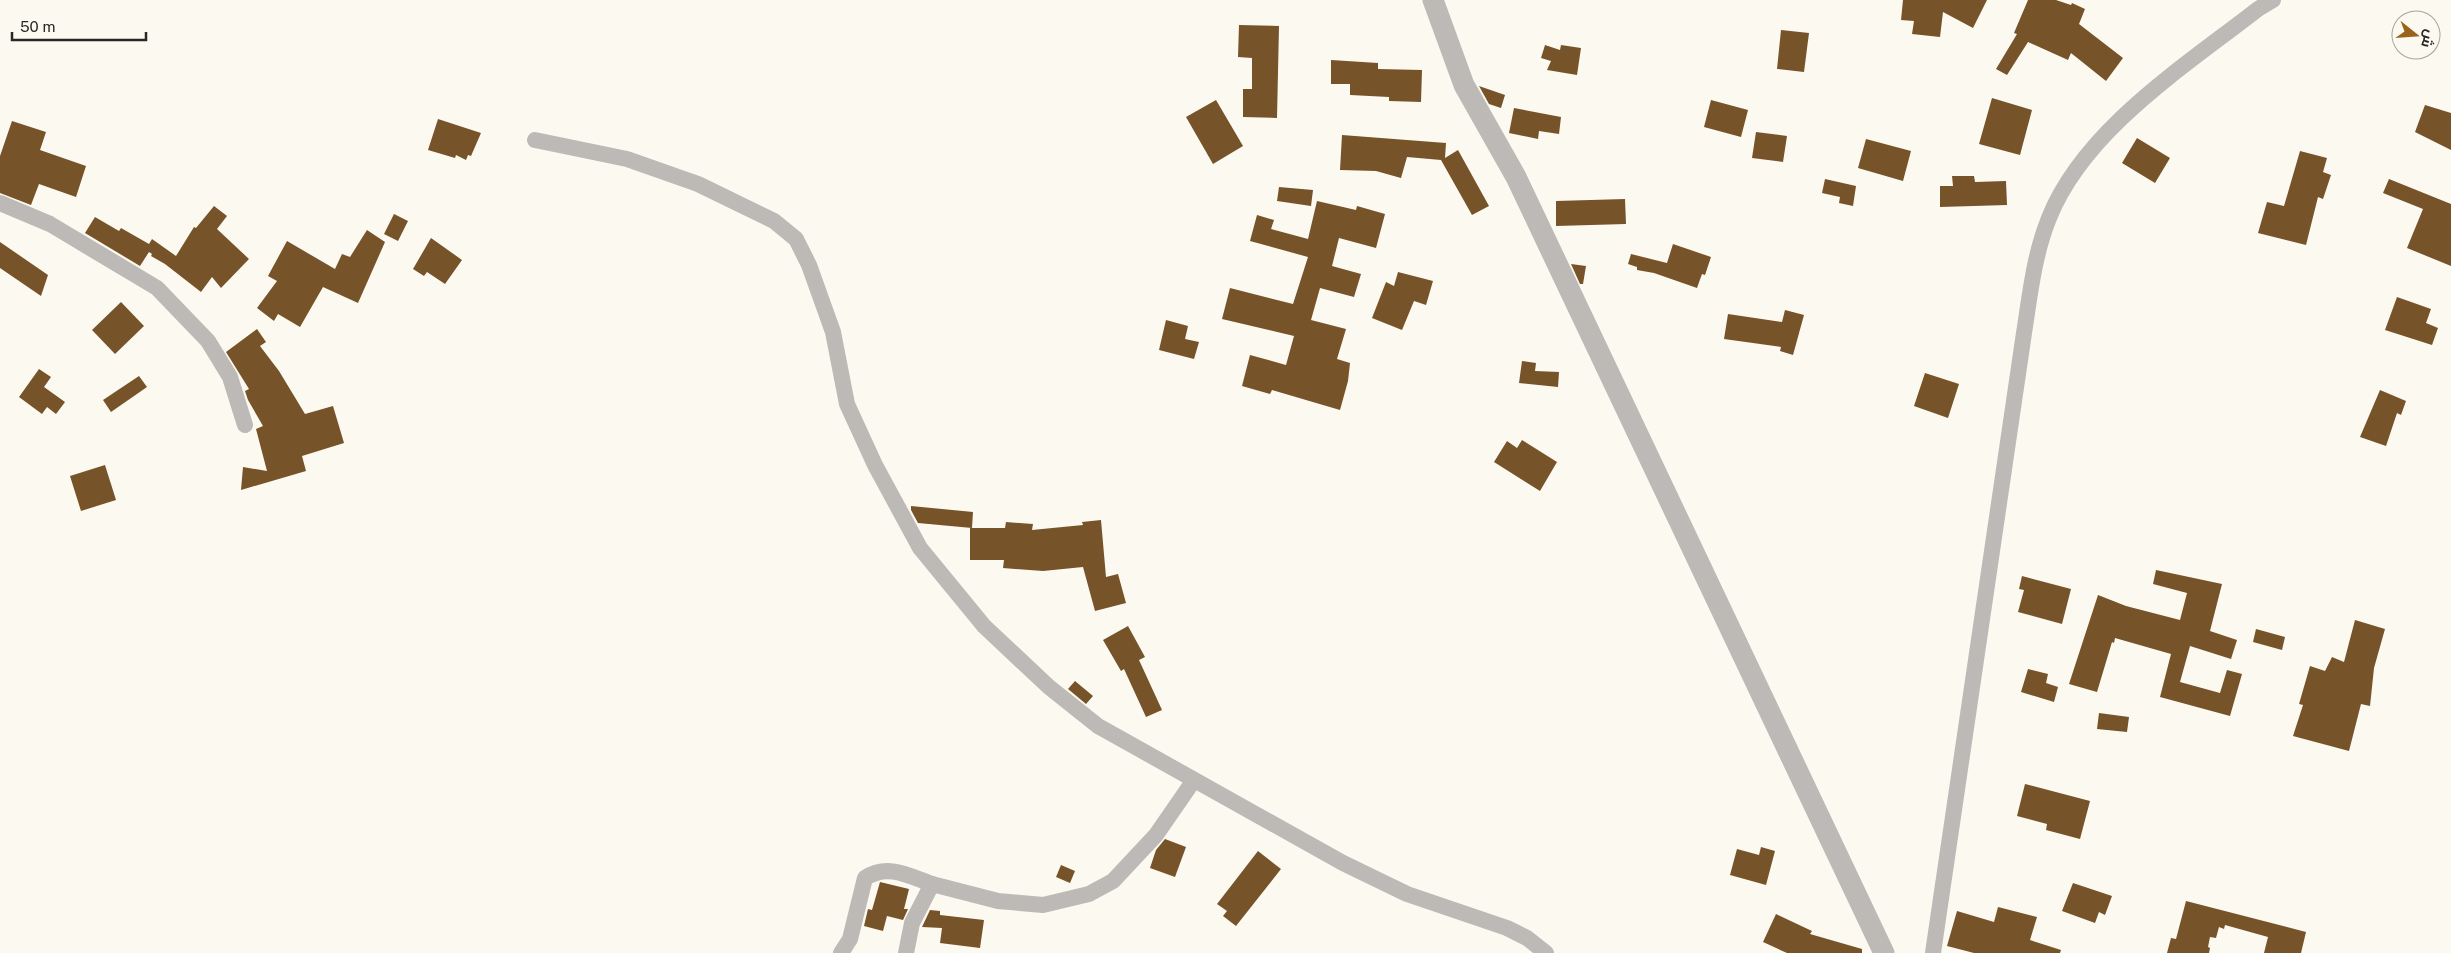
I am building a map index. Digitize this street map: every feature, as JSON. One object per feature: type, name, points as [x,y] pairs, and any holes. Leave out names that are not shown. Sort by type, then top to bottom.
[{"type":"street","points":[[1433,0],[1464,85],[1516,177],[1884,953]]},
{"type":"street","points":[[1934,953],[2024,333],[2038,249],[2049,217],[2067,184],[2110,128],[2166,80],[2258,9],[2273,0]]},
{"type":"street","points":[[535,140],[627,159],[698,184],[774,222],[796,239],[809,265],[833,332],[847,404],[875,465],[920,548],[984,626],[1048,687],[1098,726],[1343,863],[1407,894],[1507,928],[1527,938],[1546,953]]},
{"type":"street","points":[[0,203],[50,224],[157,288],[208,341],[230,377],[245,425]]},
{"type":"street","points":[[841,953],[850,939],[866,878],[876,871],[896,871],[932,884],[998,901],[1043,905],[1089,894],[1113,881],[1156,835],[1194,780]]},
{"type":"street","points":[[906,953],[912,923],[932,884]]},
{"type":"building","points":[[1903,0],[1987,0],[1973,28],[1943,12],[1940,37],[1912,34],[1914,21],[1901,20]]},
{"type":"building","points":[[2028,0],[2056,0],[2071,5],[2072,3],[2085,9],[2079,24],[2123,58],[2106,81],[2071,53],[2068,60],[2028,42],[2007,75],[1996,69],[2017,34],[2014,33]]},
{"type":"building","points":[[1239,25],[1279,26],[1277,118],[1243,117],[1243,89],[1252,89],[1252,58],[1238,57]]},
{"type":"building","points":[[1781,30],[1809,33],[1804,72],[1777,69]]},
{"type":"building","points":[[1545,45],[1560,50],[1561,45],[1581,48],[1577,75],[1547,70],[1551,61],[1541,58]]},
{"type":"building","points":[[1331,60],[1378,63],[1378,69],[1422,70],[1421,102],[1389,101],[1389,97],[1350,95],[1350,84],[1331,84]]},
{"type":"building","points":[[1479,86],[1505,95],[1501,108],[1489,104]]},
{"type":"building","points":[[1992,98],[2032,110],[2020,155],[1979,144]]},
{"type":"building","points":[[1216,100],[1243,146],[1213,164],[1186,117]]},
{"type":"building","points":[[1711,100],[1748,110],[1741,137],[1704,127]]},
{"type":"building","points":[[2425,105],[2451,113],[2451,150],[2415,132]]},
{"type":"building","points":[[1514,108],[1561,117],[1559,134],[1539,131],[1538,139],[1509,133]]},
{"type":"building","points":[[438,119],[481,133],[471,156],[468,155],[466,160],[456,155],[455,158],[428,150]]},
{"type":"building","points":[[12,121],[46,132],[40,150],[86,166],[76,197],[39,184],[31,205],[0,193],[0,156]]},
{"type":"building","points":[[1756,132],[1787,136],[1783,162],[1752,158]]},
{"type":"building","points":[[1342,135],[1446,143],[1445,158],[1458,150],[1489,206],[1472,215],[1441,160],[1407,157],[1401,178],[1376,171],[1340,170]]},
{"type":"building","points":[[2137,138],[2170,158],[2155,183],[2122,163]]},
{"type":"building","points":[[1866,139],[1911,151],[1903,181],[1858,168]]},
{"type":"building","points":[[2300,151],[2327,158],[2323,172],[2331,175],[2323,199],[2318,197],[2306,245],[2258,233],[2267,202],[2284,206]]},
{"type":"building","points":[[1952,176],[1974,176],[1975,182],[2006,181],[2007,205],[1940,207],[1940,186],[1953,186]]},
{"type":"building","points":[[1825,179],[1856,186],[1853,206],[1839,203],[1840,197],[1822,193]]},
{"type":"building","points":[[2389,179],[2451,204],[2451,266],[2407,248],[2423,209],[2383,193]]},
{"type":"building","points":[[1279,187],[1313,190],[1311,206],[1277,201]]},
{"type":"building","points":[[1625,199],[1626,224],[1556,226],[1556,201]]},
{"type":"building","points":[[1317,201],[1356,210],[1357,206],[1385,214],[1376,248],[1339,238],[1332,266],[1361,274],[1354,297],[1320,288],[1311,320],[1346,329],[1337,359],[1350,363],[1348,381],[1340,410],[1272,390],[1270,394],[1242,386],[1250,355],[1286,365],[1294,336],[1222,319],[1230,288],[1293,304],[1308,257],[1250,241],[1257,215],[1274,220],[1271,229],[1308,239]]},
{"type":"building","points":[[214,206],[227,216],[217,229],[249,259],[221,288],[212,277],[201,292],[165,264],[151,256],[152,254],[149,252],[140,266],[85,233],[95,217],[119,231],[121,228],[149,244],[152,239],[176,256],[194,227],[196,228]]},
{"type":"building","points":[[394,214],[408,221],[398,241],[384,234]]},
{"type":"building","points":[[367,230],[385,242],[358,303],[323,287],[300,327],[278,314],[274,321],[257,308],[277,281],[268,276],[287,241],[335,269],[342,254],[350,257]]},
{"type":"building","points":[[431,238],[462,260],[445,284],[427,272],[424,276],[413,269]]},
{"type":"building","points":[[0,242],[48,275],[41,296],[0,268]]},
{"type":"building","points":[[1673,244],[1711,257],[1705,275],[1702,274],[1697,288],[1654,273],[1637,270],[1637,267],[1628,264],[1631,254],[1667,263]]},
{"type":"building","points":[[1571,264],[1586,266],[1583,284],[1580,284]]},
{"type":"building","points":[[1398,272],[1433,281],[1426,305],[1414,301],[1402,330],[1372,318],[1386,282],[1394,286]]},
{"type":"building","points":[[2397,297],[2431,309],[2426,323],[2438,328],[2432,345],[2385,330]]},
{"type":"building","points":[[121,302],[144,326],[115,354],[92,330]]},
{"type":"building","points":[[1785,310],[1804,315],[1793,355],[1780,351],[1781,347],[1724,339],[1728,314],[1782,322]]},
{"type":"building","points":[[1166,320],[1188,326],[1185,339],[1199,342],[1194,359],[1159,350]]},
{"type":"building","points":[[257,329],[266,342],[260,346],[279,371],[305,414],[333,406],[344,443],[302,456],[306,471],[241,490],[243,467],[267,471],[256,429],[263,426],[248,400],[245,391],[249,389],[226,352]]},
{"type":"building","points":[[1522,361],[1536,363],[1535,371],[1559,372],[1558,387],[1519,383]]},
{"type":"building","points":[[39,369],[51,377],[44,387],[65,402],[56,414],[47,407],[42,414],[19,397]]},
{"type":"building","points":[[1925,373],[1959,384],[1948,418],[1914,406]]},
{"type":"building","points":[[139,376],[147,387],[111,412],[103,400]]},
{"type":"building","points":[[2380,390],[2406,401],[2401,415],[2397,413],[2386,446],[2360,437]]},
{"type":"building","points":[[1522,440],[1557,462],[1540,491],[1494,462],[1507,441],[1517,448]]},
{"type":"building","points":[[105,465],[116,500],[81,511],[70,476]]},
{"type":"building","points":[[911,506],[973,512],[972,528],[918,523],[911,510]]},
{"type":"building","points":[[1101,520],[1106,577],[1118,574],[1126,603],[1095,611],[1083,567],[1043,571],[1003,568],[1004,560],[970,560],[970,528],[1005,528],[1006,522],[1033,524],[1032,530],[1083,525],[1082,522]]},
{"type":"building","points":[[2156,570],[2222,584],[2210,631],[2237,640],[2231,659],[2190,646],[2180,682],[2220,693],[2227,670],[2242,674],[2230,716],[2160,697],[2171,654],[2115,638],[2114,643],[2112,642],[2097,692],[2069,684],[2098,595],[2126,606],[2180,620],[2187,593],[2153,584]]},
{"type":"building","points":[[2022,576],[2071,589],[2062,624],[2018,612],[2024,590],[2019,589]]},
{"type":"building","points":[[2355,620],[2385,629],[2374,668],[2370,706],[2361,704],[2349,751],[2293,736],[2303,705],[2299,704],[2310,666],[2325,671],[2332,657],[2344,662]]},
{"type":"building","points":[[1128,626],[1145,657],[1139,660],[1162,710],[1146,717],[1124,669],[1121,671],[1103,640]]},
{"type":"building","points":[[2256,629],[2285,637],[2282,650],[2253,642]]},
{"type":"building","points":[[2028,669],[2048,674],[2046,683],[2058,687],[2054,702],[2021,692]]},
{"type":"building","points":[[1075,681],[1093,696],[1086,704],[1068,689]]},
{"type":"building","points":[[2099,713],[2129,717],[2127,732],[2097,729]]},
{"type":"building","points":[[2025,784],[2090,801],[2080,839],[2046,830],[2047,824],[2017,816]]},
{"type":"building","points":[[1165,839],[1186,847],[1175,877],[1150,868],[1156,850]]},
{"type":"building","points":[[1761,847],[1775,851],[1766,885],[1730,875],[1737,849],[1759,855]]},
{"type":"building","points":[[1258,851],[1281,869],[1236,926],[1223,916],[1227,911],[1217,904]]},
{"type":"building","points":[[1061,865],[1075,871],[1070,883],[1056,877]]},
{"type":"building","points":[[880,882],[909,889],[904,909],[908,909],[903,920],[887,916],[883,931],[864,926],[868,909],[872,910]]},
{"type":"building","points":[[2073,883],[2112,896],[2105,915],[2099,912],[2095,923],[2062,911]]},
{"type":"building","points":[[2186,901],[2306,932],[2301,953],[2264,953],[2268,937],[2225,925],[2224,929],[2219,927],[2216,938],[2210,937],[2209,953],[2167,953],[2171,938],[2176,939]]},
{"type":"building","points":[[1998,907],[2037,917],[2030,940],[2061,950],[2060,953],[1974,953],[1947,946],[1957,911],[1994,922]]},
{"type":"building","points":[[930,910],[940,911],[940,915],[984,920],[980,948],[940,943],[942,928],[922,927]]},
{"type":"building","points":[[1776,914],[1812,931],[1810,934],[1862,949],[1862,953],[1787,953],[1763,942]]}]
